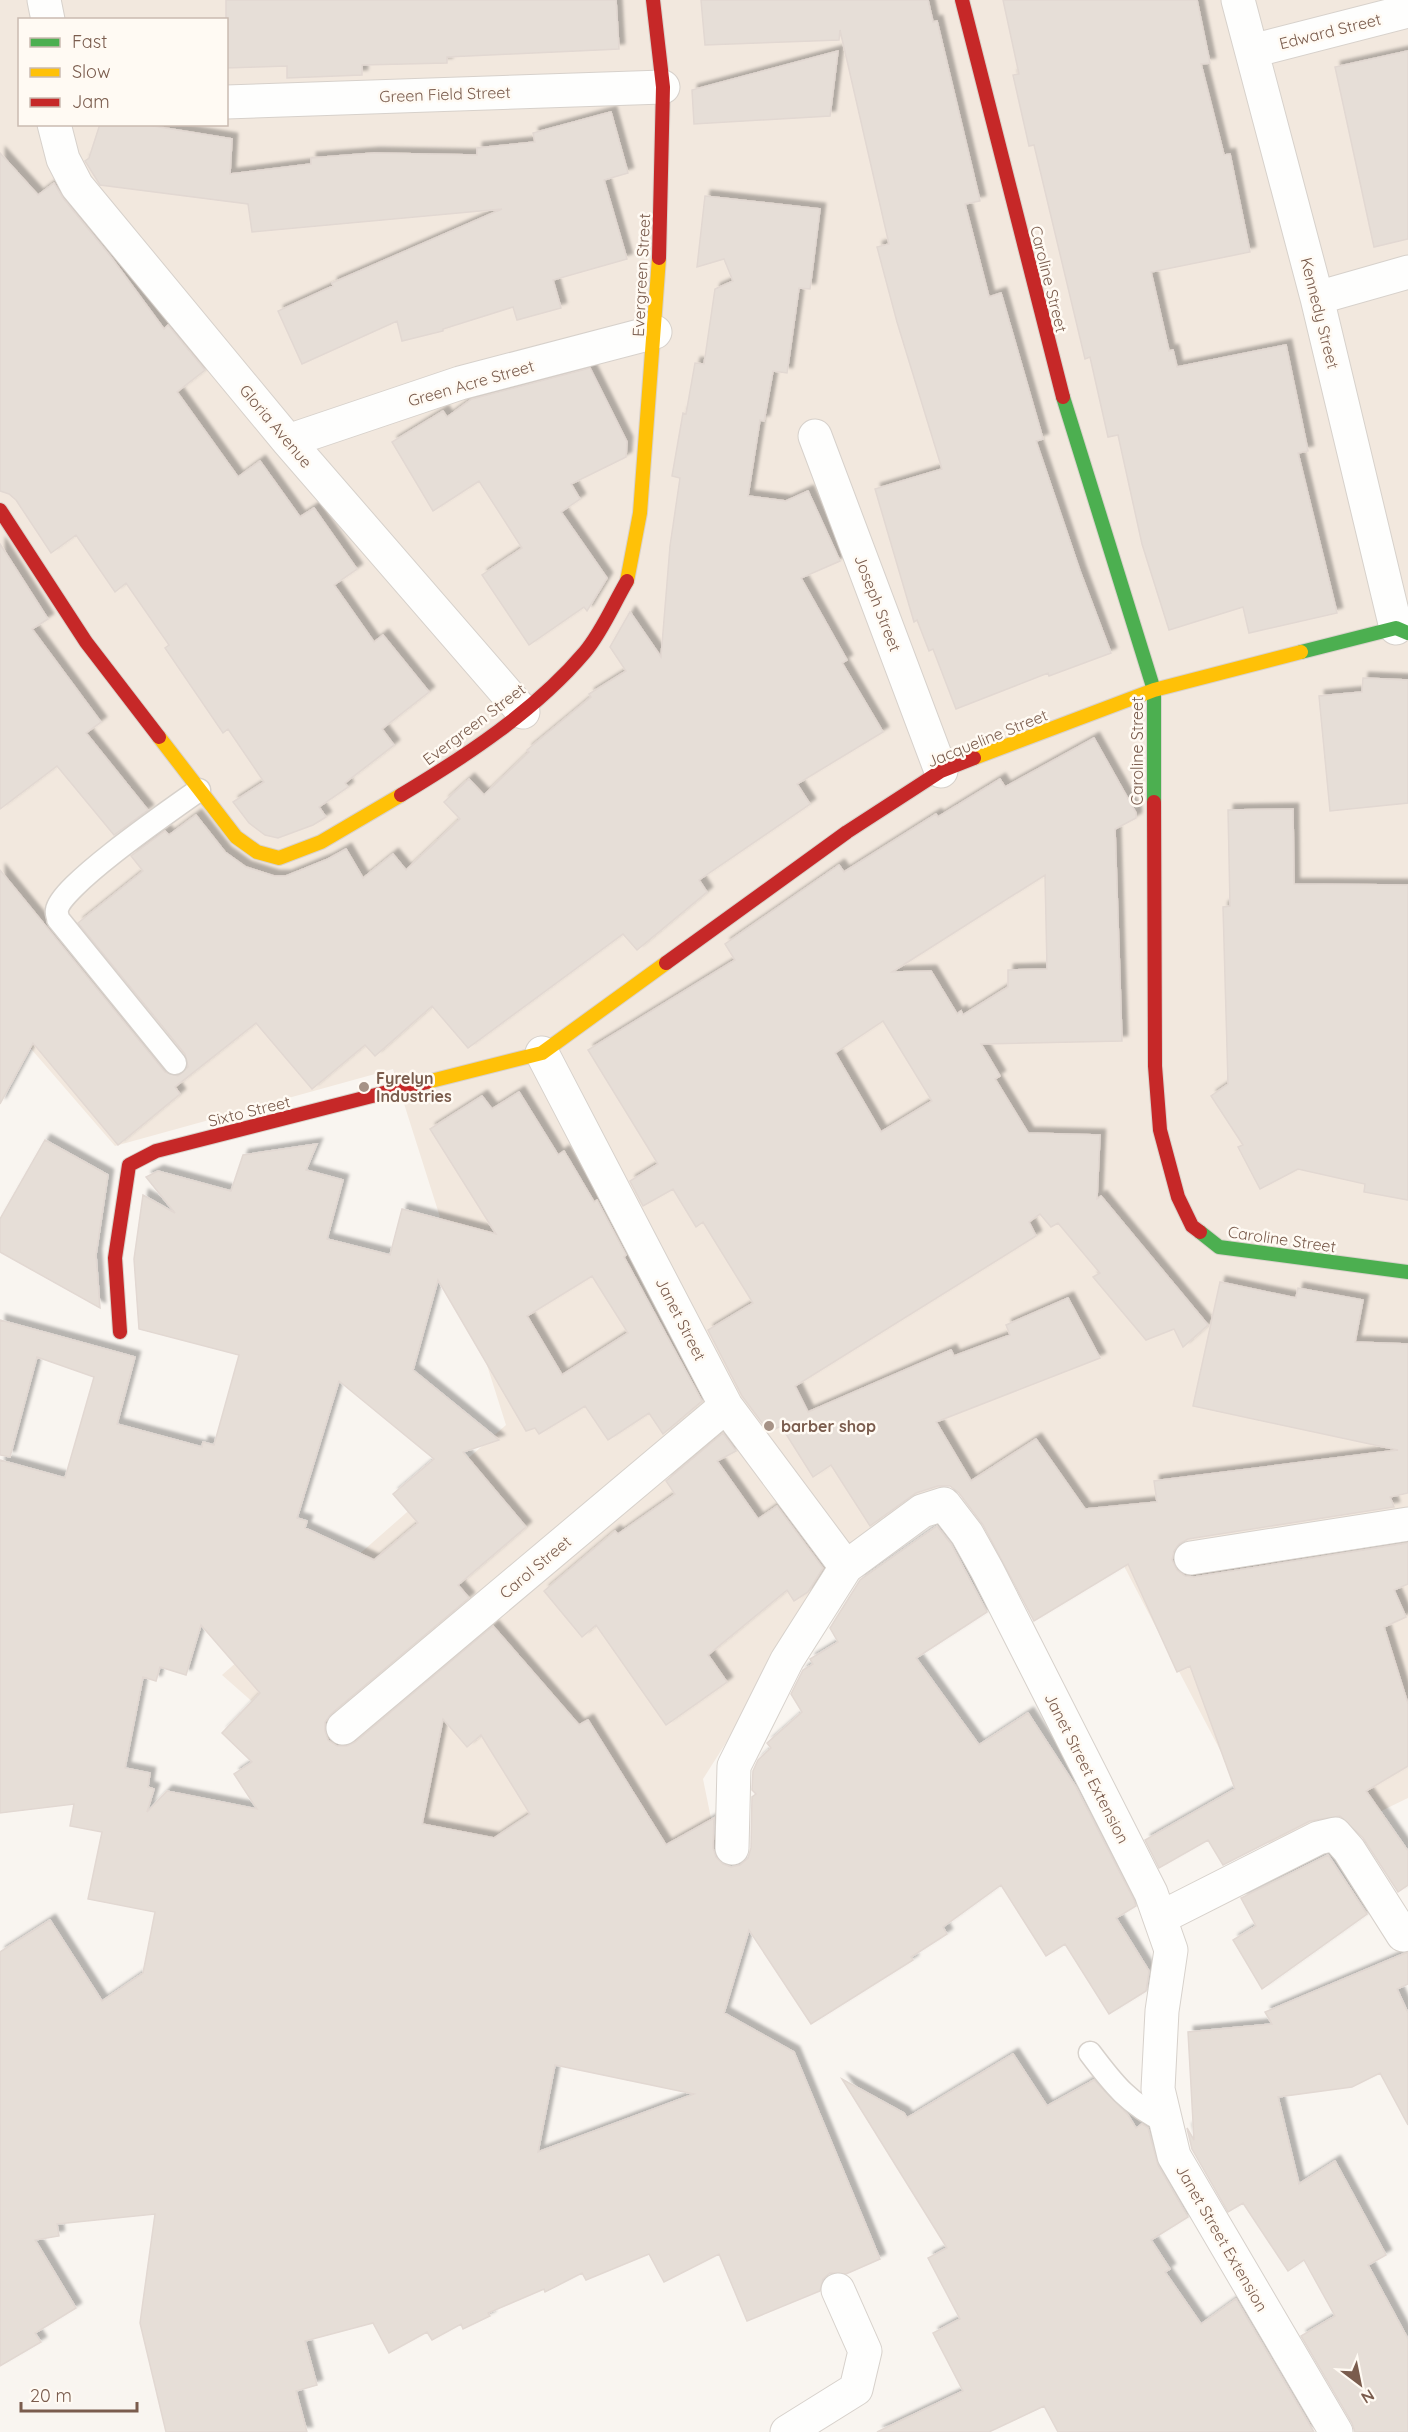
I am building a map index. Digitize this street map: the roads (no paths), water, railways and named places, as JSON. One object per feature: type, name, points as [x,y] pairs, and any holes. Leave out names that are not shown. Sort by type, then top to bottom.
[{"type":"street","points":[[44,0],[48,18]]},
{"type":"street","name":"Evergreen Street","points":[[0,510],[86,642],[236,837],[257,852],[279,858],[321,842],[436,774],[523,712],[586,651],[627,580],[640,513],[655,332],[663,165],[663,87],[653,0]]},
{"type":"street","name":"Caroline Street","points":[[962,0],[1063,398],[1154,690],[1155,1066],[1160,1130],[1178,1197],[1192,1226],[1219,1247],[1408,1272]]},
{"type":"street","name":"Kennedy Street","points":[[1238,0],[1402,631]]},
{"type":"street","name":"Edward Street","points":[[1252,51],[1408,11]]},
{"type":"street","name":"Green Field Street","points":[[228,102],[663,87]]},
{"type":"street","name":"Gloria Avenue","points":[[55,126],[63,159],[77,186],[288,441],[523,712]]},
{"type":"street","points":[[1317,298],[1408,272]]},
{"type":"street","name":"Green Acre Street","points":[[288,441],[460,383],[655,332]]},
{"type":"street","name":"Joseph Street","points":[[815,436],[941,771]]},
{"type":"street","name":"Jacqueline Street","points":[[542,1053],[847,832],[941,771],[1154,690],[1402,631]]},
{"type":"street","name":"Sixto Street","points":[[120,1332],[115,1258],[129,1165],[156,1151],[542,1053]]},
{"type":"street","name":"Janet Street","points":[[542,1053],[726,1406],[846,1567]]},
{"type":"street","name":"Carol Street","points":[[344,1728],[726,1406]]},
{"type":"street","name":"Janet Street Extension","points":[[732,1848],[734,1766],[787,1659],[846,1567],[922,1510],[944,1504],[967,1534],[987,1570],[1151,1893],[1160,1918],[1171,1950],[1162,2011],[1158,2089],[1174,2156],[1336,2432]]},
{"type":"street","points":[[1191,1558],[1408,1524]]},
{"type":"street","points":[[1160,1918],[1318,1838],[1335,1834],[1349,1850],[1403,1935]]},
{"type":"street","points":[[787,2432],[856,2389],[865,2351],[838,2290]]},
{"type":"lane","points":[[175,1063],[58,919],[57,909],[62,900],[107,857],[199,790]]},
{"type":"lane","points":[[1090,2053],[1126,2098],[1139,2109],[1166,2122]]},
{"type":"place","name":"Fyrelyn Industries","points":[[364,1087]]},
{"type":"place","name":"barber shop","points":[[769,1426]]}]
